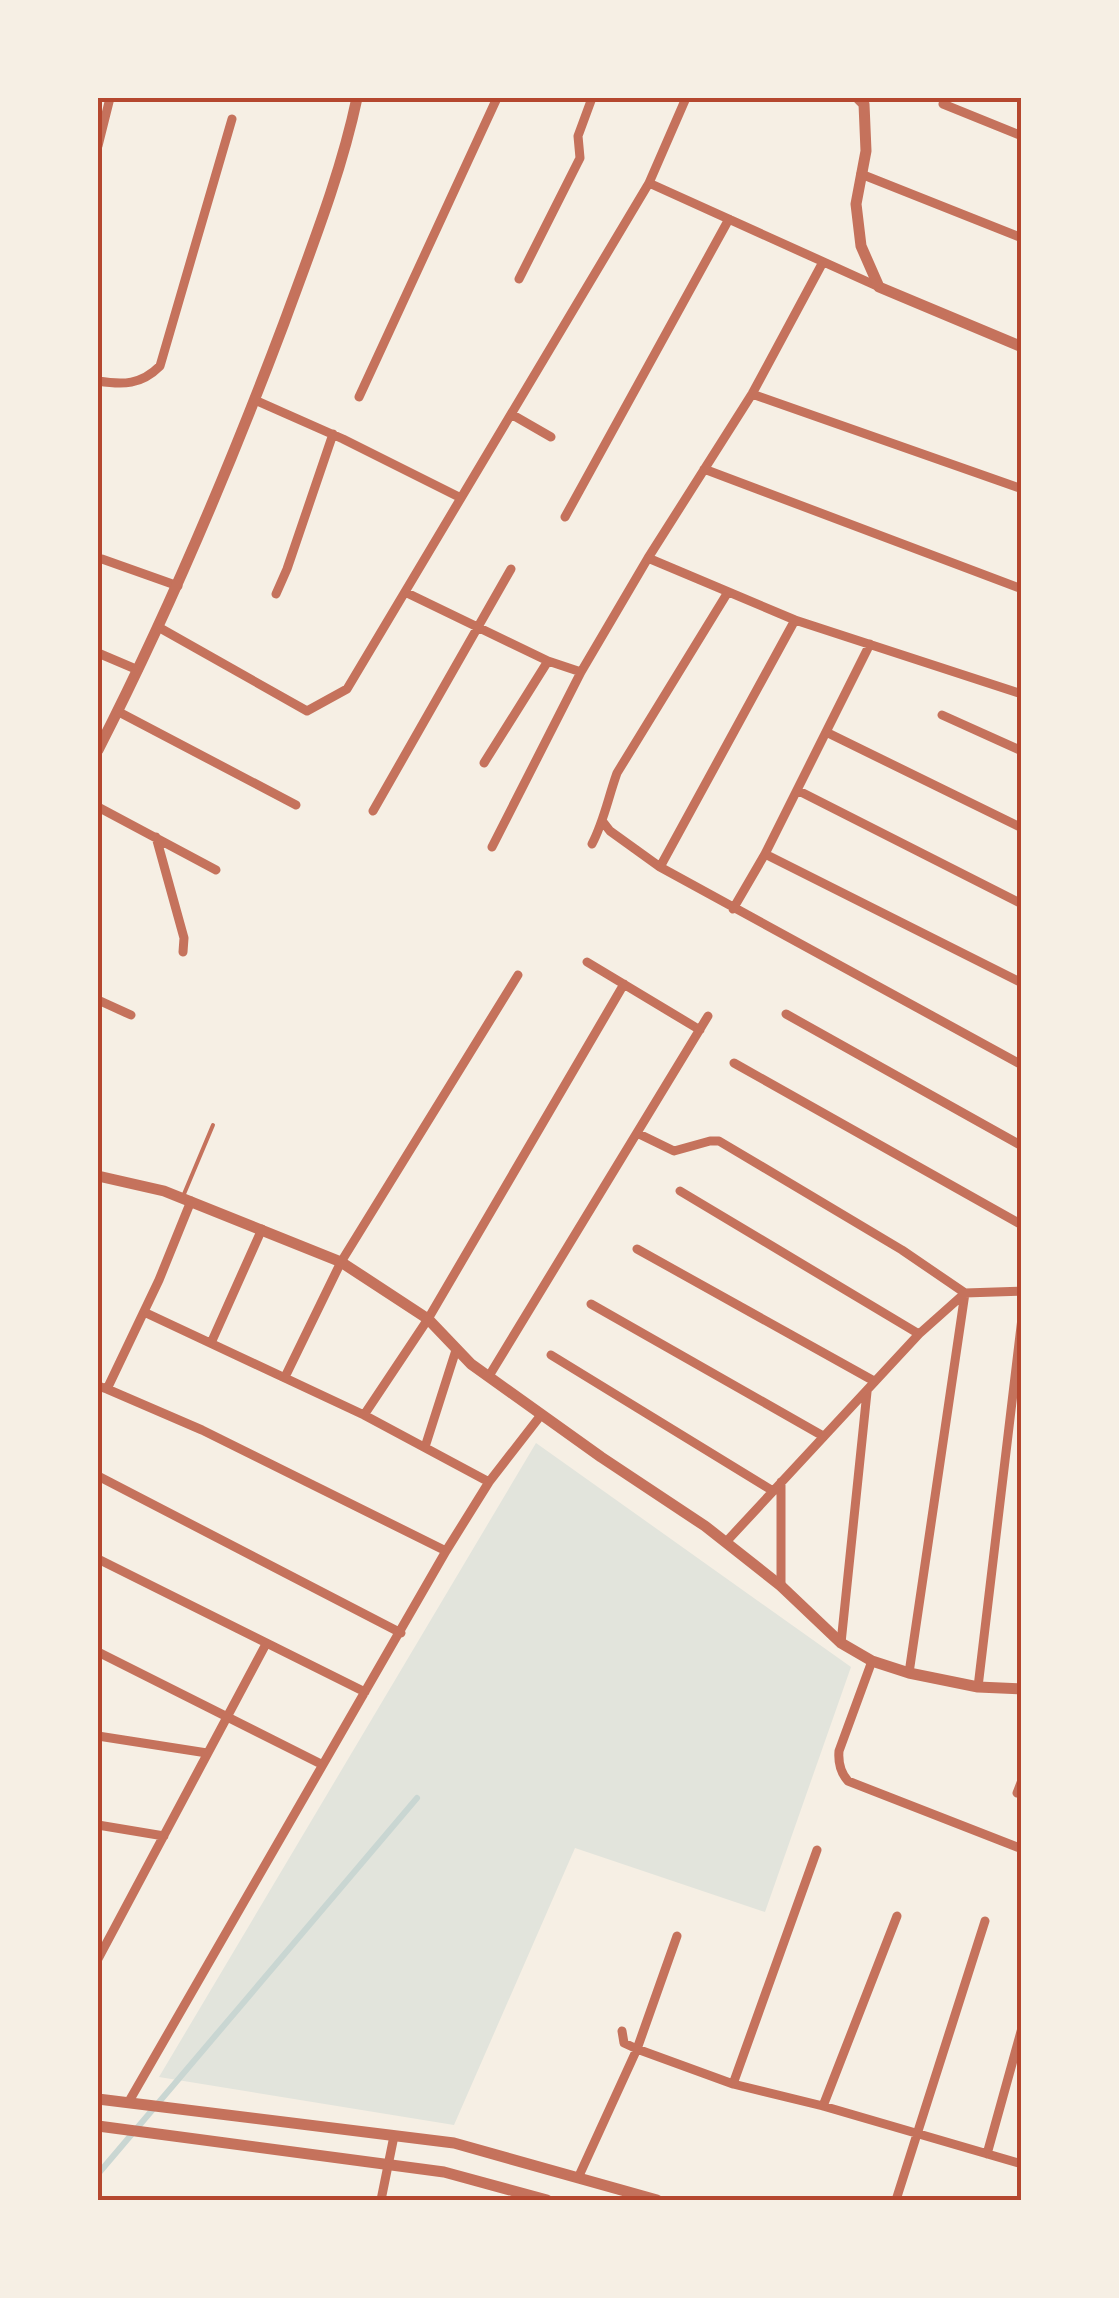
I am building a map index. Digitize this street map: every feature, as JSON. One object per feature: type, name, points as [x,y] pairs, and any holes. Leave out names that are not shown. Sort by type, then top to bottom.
[{"type":"street","points":[[98,146],[110,98]]},
{"type":"street","points":[[98,750],[160,628],[255,400],[350,135],[357,98]]},
{"type":"street","points":[[358,397],[497,98]]},
{"type":"street","points":[[518,279],[580,158],[578,136],[592,98]]},
{"type":"street","points":[[160,628],[307,710],[346,689],[648,183],[686,98]]},
{"type":"street","points":[[858,98],[864,104],[866,151],[856,204],[861,246],[879,287]]},
{"type":"street","points":[[942,104],[1022,136]]},
{"type":"street","points":[[98,381],[127,384],[151,375],[160,366],[232,119]]},
{"type":"street","points":[[862,174],[1022,238]]},
{"type":"street","points":[[648,183],[1022,347]]},
{"type":"street","points":[[565,517],[729,219]]},
{"type":"street","points":[[492,848],[581,672],[752,394],[823,262]]},
{"type":"street","points":[[752,394],[1022,489]]},
{"type":"street","points":[[255,400],[460,498]]},
{"type":"street","points":[[511,414],[550,437]]},
{"type":"street","points":[[276,594],[333,434]]},
{"type":"street","points":[[704,469],[1022,589]]},
{"type":"street","points":[[648,558],[795,620],[1022,694]]},
{"type":"street","points":[[102,559],[178,586]]},
{"type":"street","points":[[373,811],[511,569]]},
{"type":"street","points":[[405,592],[548,661],[581,672]]},
{"type":"street","points":[[592,844],[604,822],[605,806],[617,774],[728,592]]},
{"type":"street","points":[[660,867],[795,620]]},
{"type":"street","points":[[733,909],[765,854],[870,644]]},
{"type":"street","points":[[98,654],[138,670]]},
{"type":"street","points":[[484,764],[548,661]]},
{"type":"street","points":[[118,711],[296,805]]},
{"type":"street","points":[[942,714],[1022,751]]},
{"type":"street","points":[[826,732],[1022,828]]},
{"type":"street","points":[[797,790],[1022,904]]},
{"type":"street","points":[[98,807],[216,870]]},
{"type":"street","points":[[604,822],[610,832],[660,867],[1022,1064]]},
{"type":"street","points":[[156,837],[184,938],[182,952]]},
{"type":"street","points":[[765,854],[1022,982]]},
{"type":"street","points":[[588,962],[700,1030]]},
{"type":"street","points":[[285,1377],[342,1262],[518,976]]},
{"type":"street","points":[[364,1415],[428,1319],[624,984]]},
{"type":"street","points":[[98,1000],[131,1015]]},
{"type":"street","points":[[786,1014],[1022,1146]]},
{"type":"street","points":[[488,1376],[708,1016]]},
{"type":"street","points":[[734,1064],[1022,1225]]},
{"type":"street","points":[[637,1133],[674,1152],[710,1140],[719,1142],[902,1250],[964,1293],[1022,1291]]},
{"type":"street","points":[[98,1176],[187,1200],[342,1262],[428,1319],[456,1350],[488,1376],[726,1542],[781,1586],[840,1643],[872,1661],[909,1674],[978,1687],[1022,1689]]},
{"type":"street","points":[[680,1190],[919,1334]]},
{"type":"street","points":[[187,1200],[144,1312],[102,1388],[202,1430],[446,1551]]},
{"type":"street","points":[[210,1343],[262,1229]]},
{"type":"street","points":[[636,1250],[874,1381]]},
{"type":"street","points":[[726,1542],[874,1381],[964,1293]]},
{"type":"street","points":[[909,1674],[964,1293]]},
{"type":"street","points":[[591,1304],[823,1436]]},
{"type":"street","points":[[144,1312],[364,1415],[488,1482]]},
{"type":"street","points":[[978,1687],[1022,1318]]},
{"type":"street","points":[[425,1447],[456,1350]]},
{"type":"street","points":[[551,1355],[777,1486]]},
{"type":"street","points":[[840,1643],[867,1392]]},
{"type":"street","points":[[128,2102],[446,1551],[488,1482],[541,1414]]},
{"type":"street","points":[[98,1476],[401,1633]]},
{"type":"street","points":[[777,1486],[781,1586]]},
{"type":"street","points":[[98,1559],[365,1692]]},
{"type":"street","points":[[98,1960],[101,1945],[266,1644]]},
{"type":"street","points":[[98,1652],[322,1764]]},
{"type":"street","points":[[872,1661],[839,1751],[844,1776],[848,1781],[1022,1849]]},
{"type":"street","points":[[98,1736],[207,1753]]},
{"type":"street","points":[[1016,1793],[1022,1780]]},
{"type":"street","points":[[98,1825],[164,1836]]},
{"type":"street","points":[[733,2084],[818,1850]]},
{"type":"street","points":[[823,2106],[897,1916]]},
{"type":"street","points":[[896,2200],[972,1970],[984,1921]]},
{"type":"street","points":[[578,2178],[637,2049],[676,1936]]},
{"type":"street","points":[[987,2154],[1022,2028]]},
{"type":"street","points":[[622,2031],[624,2043],[733,2084],[1022,2164]]},
{"type":"street","points":[[98,2099],[454,2143],[657,2200]]},
{"type":"street","points":[[98,2126],[444,2172],[547,2200]]},
{"type":"street","points":[[380,2200],[394,2136]]},
{"type":"lane","points":[[187,1200],[213,1125]]},
{"type":"shaded area","points":[[536,1443],[851,1667],[765,1912],[575,1848],[454,2125],[159,2077]]},
{"type":"waterway","points":[[98,2174],[417,1798]]}]
